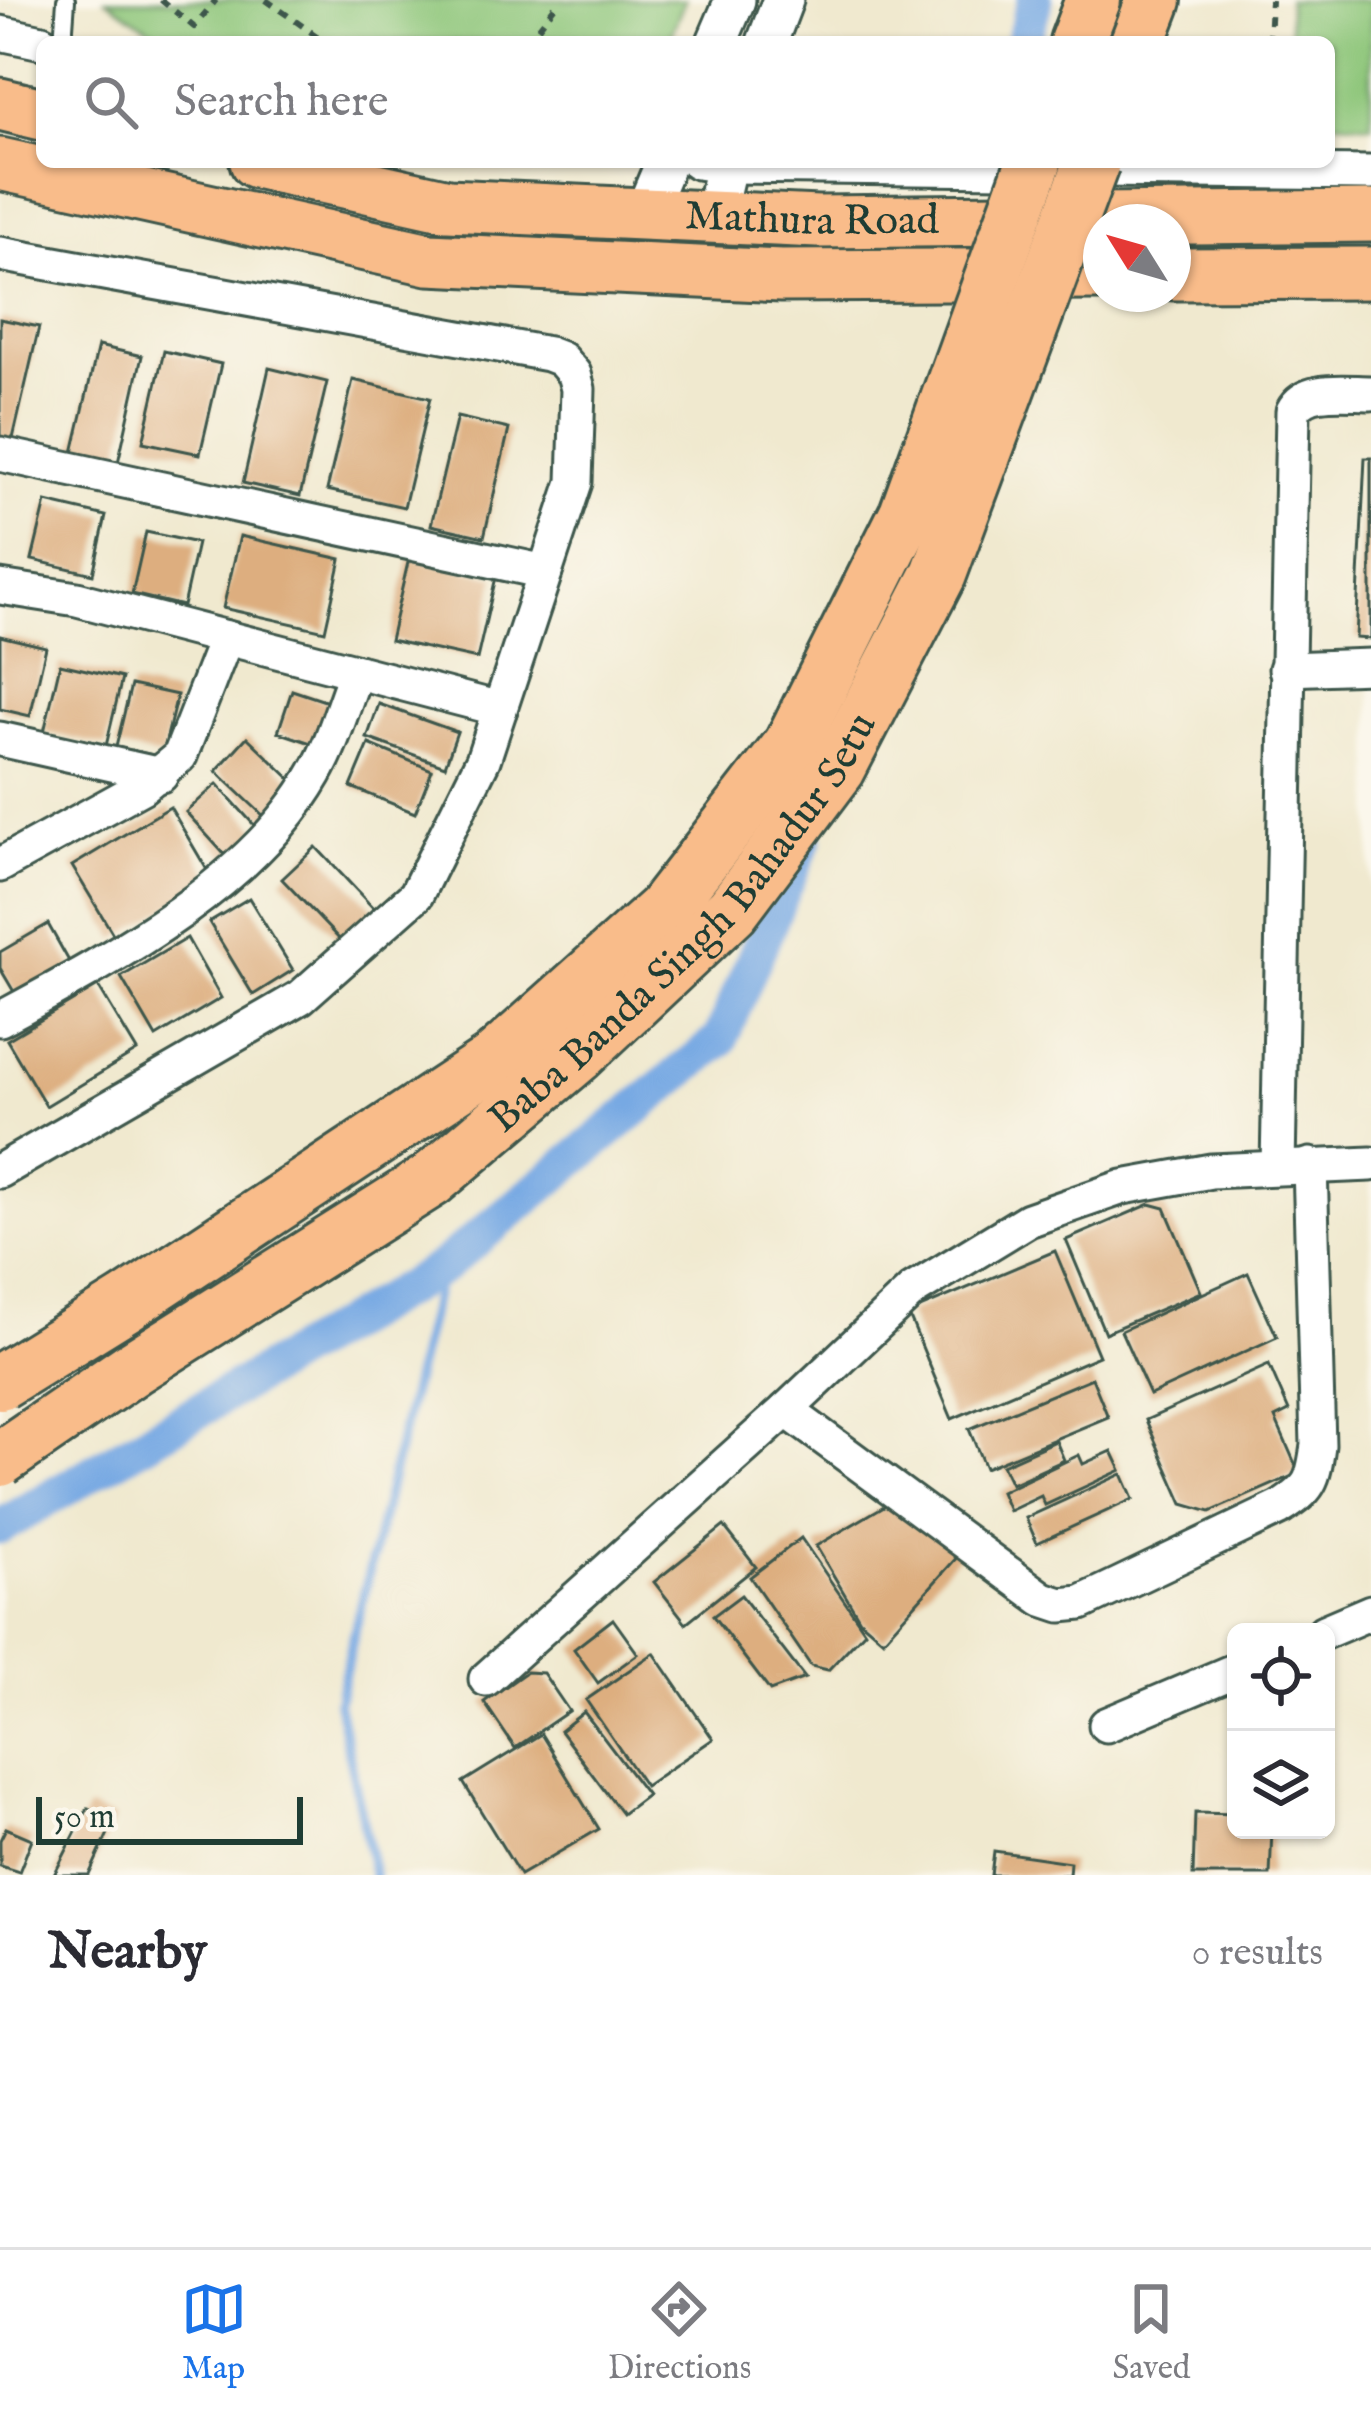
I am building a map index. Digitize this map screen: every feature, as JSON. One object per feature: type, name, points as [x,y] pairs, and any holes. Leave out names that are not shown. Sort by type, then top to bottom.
[{"type":"highway","points":[[1079,36],[1093,0]]},
{"type":"highway","points":[[1140,36],[1154,0]]},
{"type":"highway","name":"Baba Banda Singh Bahadur Setu","points":[[0,1382],[494,1061],[662,911],[791,745],[907,513],[1032,168]]},
{"type":"highway","name":"Baba Banda Singh Bahadur Setu","points":[[0,1459],[133,1368],[430,1180],[578,1056],[732,910],[838,769],[939,574],[1090,168]]},
{"type":"main road","points":[[0,104],[36,113]]},
{"type":"main road","name":"Mathura Road","points":[[0,164],[429,259],[781,276],[1083,274]]},
{"type":"main road","name":"Mathura Road","points":[[283,168],[448,205],[818,222],[1223,192],[1371,216]]},
{"type":"main road","points":[[1191,274],[1371,273]]},
{"type":"street","points":[[720,36],[735,0]]},
{"type":"street","points":[[769,36],[783,0]]},
{"type":"street","points":[[0,33],[36,41]]},
{"type":"street","points":[[644,214],[663,168]]},
{"type":"street","points":[[714,217],[716,168]]},
{"type":"street","points":[[845,168],[1223,192],[1371,173]]},
{"type":"street","points":[[0,254],[562,359],[578,389],[575,482],[483,760],[416,895],[301,998],[0,1171]]},
{"type":"street","points":[[786,1410],[1043,1599],[1060,1605],[1081,1603],[1306,1492],[1318,1445],[1294,1166],[1286,669],[1293,411],[1308,395],[1371,393]]},
{"type":"street","points":[[0,454],[545,572]]},
{"type":"street","points":[[0,586],[77,599],[500,709]]},
{"type":"street","points":[[0,865],[160,775],[179,756],[226,638]]},
{"type":"street","points":[[1286,669],[1371,666]]},
{"type":"street","points":[[0,1019],[166,921],[229,874],[272,833],[317,771],[356,672]]},
{"type":"street","points":[[0,739],[160,775]]},
{"type":"street","points":[[486,1679],[913,1290],[1028,1220],[1124,1187],[1211,1171],[1371,1165]]},
{"type":"street","points":[[1335,1627],[1371,1612]]},
{"type":"street","points":[[1106,1725],[1227,1674]]},
{"type":"lane","points":[[63,36],[66,0]]},
{"type":"path","points":[[161,0],[194,27],[217,0]]},
{"type":"path","points":[[266,0],[317,36]]},
{"type":"path","points":[[532,36],[560,0]]},
{"type":"path","points":[[1269,36],[1271,0]]},
{"type":"green space","points":[[106,0],[685,0],[670,36],[160,36]]},
{"type":"green space","points":[[1288,0],[1371,0],[1371,125],[1335,122],[1335,36],[1290,36]]},
{"type":"building","points":[[0,319],[39,327],[12,443],[0,440]]},
{"type":"building","points":[[98,346],[142,356],[117,467],[72,457]]},
{"type":"building","points":[[164,351],[221,364],[200,454],[143,442]]},
{"type":"building","points":[[269,368],[327,382],[300,496],[243,483]]},
{"type":"building","points":[[353,380],[430,398],[404,507],[327,490]]},
{"type":"building","points":[[457,417],[509,429],[484,537],[431,525]]},
{"type":"building","points":[[1365,458],[1371,458],[1371,639],[1356,638]]},
{"type":"building","points":[[46,502],[106,516],[93,574],[32,560]]},
{"type":"building","points":[[146,532],[197,543],[183,606],[132,594]]},
{"type":"building","points":[[240,536],[341,559],[325,631],[223,608]]},
{"type":"building","points":[[409,558],[496,577],[477,659],[390,640]]},
{"type":"building","points":[[0,636],[46,647],[30,716],[0,709]]},
{"type":"building","points":[[60,664],[122,678],[106,746],[44,732]]},
{"type":"building","points":[[131,685],[177,695],[162,757],[116,747]]},
{"type":"building","points":[[292,690],[337,705],[323,747],[278,732]]},
{"type":"building","points":[[379,704],[457,732],[445,766],[367,738]]},
{"type":"building","points":[[247,737],[299,787],[268,820],[216,771]]},
{"type":"building","points":[[369,744],[432,770],[415,813],[351,787]]},
{"type":"building","points":[[217,784],[263,835],[232,863],[186,812]]},
{"type":"building","points":[[170,807],[213,880],[116,939],[72,866]]},
{"type":"building","points":[[316,847],[376,911],[343,943],[282,879]]},
{"type":"building","points":[[249,898],[293,970],[253,995],[209,922]]},
{"type":"building","points":[[48,924],[74,970],[20,1002],[0,968],[0,952]]},
{"type":"building","points":[[187,938],[221,998],[156,1037],[121,977]]},
{"type":"building","points":[[98,986],[137,1051],[46,1106],[7,1040]]},
{"type":"building","points":[[1150,1204],[1165,1208],[1201,1292],[1105,1333],[1066,1240]]},
{"type":"building","points":[[1055,1251],[1099,1356],[952,1419],[908,1313]]},
{"type":"building","points":[[1248,1273],[1277,1337],[1150,1395],[1121,1331]]},
{"type":"building","points":[[1269,1365],[1289,1411],[1275,1418],[1299,1473],[1210,1512],[1183,1504],[1146,1420]]},
{"type":"building","points":[[1092,1378],[1108,1417],[985,1468],[969,1429]]},
{"type":"building","points":[[1056,1441],[1064,1460],[1011,1484],[1002,1465]]},
{"type":"building","points":[[1112,1451],[1121,1470],[1045,1505],[1041,1496],[1009,1511],[1001,1492],[1079,1455],[1083,1464]]},
{"type":"building","points":[[1122,1474],[1133,1499],[1037,1543],[1026,1518]]},
{"type":"building","points":[[896,1499],[959,1555],[883,1640],[860,1620],[816,1546]]},
{"type":"building","points":[[724,1526],[756,1567],[686,1623],[654,1582]]},
{"type":"building","points":[[801,1538],[865,1631],[828,1670],[811,1666],[750,1577]]},
{"type":"building","points":[[741,1595],[805,1678],[770,1691],[713,1616]]},
{"type":"building","points":[[613,1619],[638,1654],[598,1683],[574,1649]]},
{"type":"building","points":[[654,1653],[713,1739],[645,1786],[586,1700]]},
{"type":"building","points":[[526,1672],[543,1673],[569,1711],[515,1748],[484,1702]]},
{"type":"building","points":[[584,1712],[647,1795],[622,1814],[560,1731]]},
{"type":"building","points":[[541,1734],[599,1829],[520,1875],[463,1782]]},
{"type":"building","points":[[88,1808],[115,1818],[89,1875],[54,1875]]},
{"type":"building","points":[[1195,1813],[1227,1814],[1227,1839],[1272,1839],[1270,1875],[1193,1875]]},
{"type":"building","points":[[6,1828],[32,1839],[19,1872],[0,1866],[0,1840]]},
{"type":"building","points":[[994,1851],[1070,1862],[1069,1875],[991,1875]]},
{"type":"waterway","points":[[1025,36],[1035,0]]},
{"type":"waterway","points":[[0,1527],[441,1268],[720,1040],[804,840]]},
{"type":"waterway","points":[[374,1875],[338,1702],[441,1268]]}]
